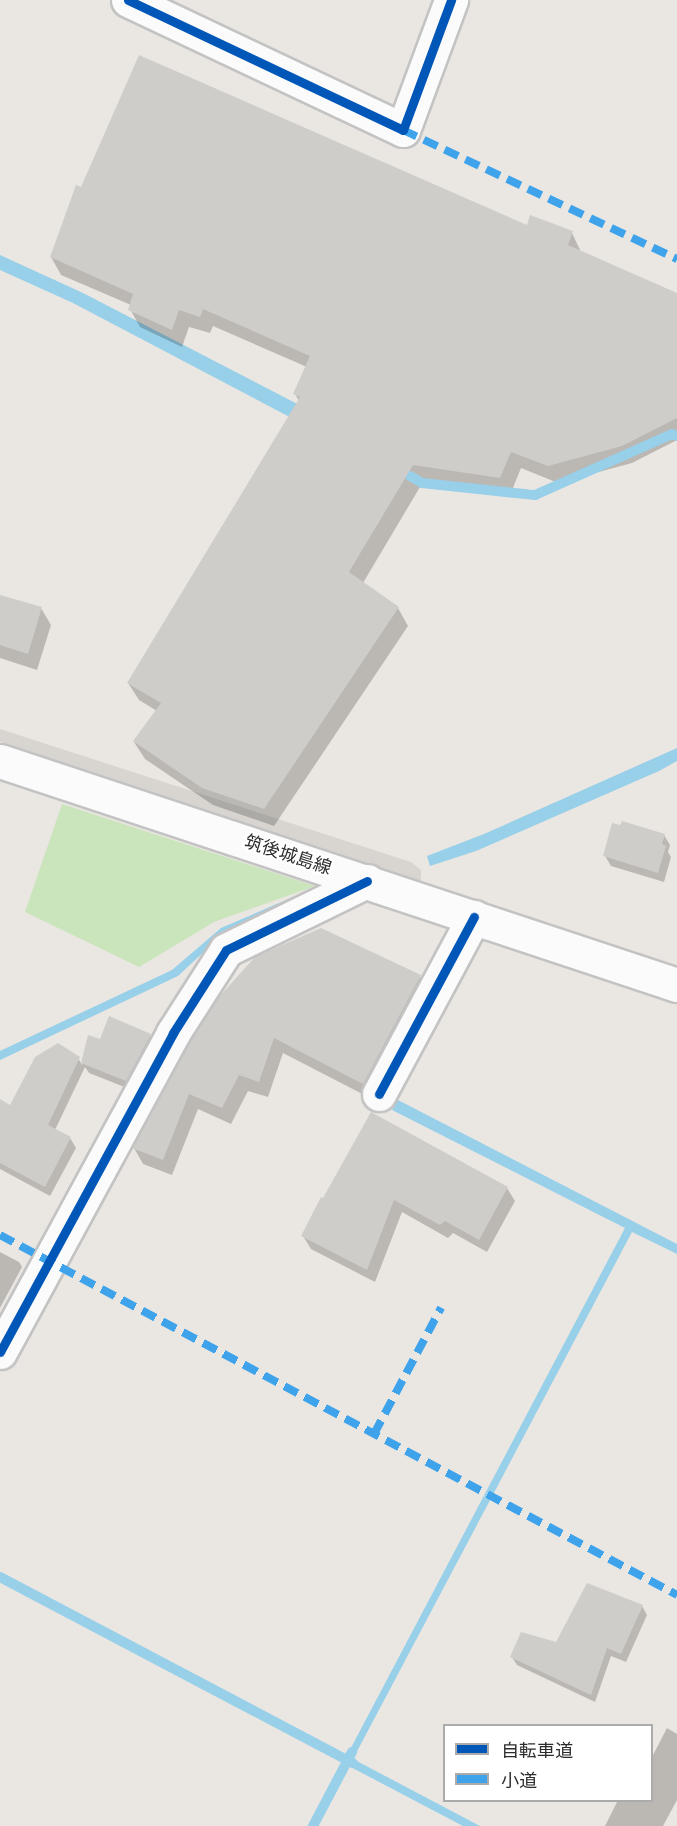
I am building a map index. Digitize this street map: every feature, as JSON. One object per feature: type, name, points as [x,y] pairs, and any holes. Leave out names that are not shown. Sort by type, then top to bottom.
[{"type":"street","points":[[128,0],[403,130],[452,0]]},
{"type":"street","name":"筑後城島線","points":[[0,761],[677,985]]},
{"type":"street","points":[[0,1352],[173,1033],[226,950],[367,881]]},
{"type":"street","points":[[379,1094],[474,917]]},
{"type":"green space","points":[[62,804],[315,886],[214,922],[139,967],[25,912]]},
{"type":"shaded area","points":[[0,729],[411,862],[421,870],[421,881],[0,742]]},
{"type":"water","points":[[0,255],[83,293],[305,408],[420,477],[422,483],[413,482],[73,303],[0,270]]},
{"type":"water","points":[[677,748],[677,761],[659,771],[476,851],[430,866],[427,856],[484,834]]},
{"type":"water","points":[[314,888],[322,894],[208,948],[178,976],[0,1060],[0,1051],[172,970],[221,928]]},
{"type":"water","points":[[398,1100],[677,1244],[677,1254],[632,1232],[353,1759],[480,1826],[463,1826],[343,1763],[625,1228],[392,1110]]},
{"type":"building","points":[[139,55],[527,225],[530,215],[573,231],[568,245],[677,293],[677,418],[622,446],[548,466],[511,452],[500,478],[413,465],[349,572],[399,607],[264,809],[202,788],[133,741],[161,703],[127,683],[300,397],[293,394],[310,356],[203,309],[200,317],[179,310],[172,330],[128,310],[133,294],[50,257],[76,185],[81,187]]},
{"type":"building","points":[[0,595],[42,607],[28,654],[0,645]]},
{"type":"building","points":[[622,821],[665,834],[662,844],[666,846],[658,873],[603,856],[612,823],[620,825]]},
{"type":"building","points":[[321,928],[421,975],[363,1084],[274,1038],[259,1082],[239,1075],[222,1108],[189,1094],[163,1160],[132,1148],[189,1043],[218,998],[255,957]]},
{"type":"building","points":[[109,1016],[151,1034],[126,1081],[81,1063],[88,1035],[100,1039]]},
{"type":"building","points":[[58,1043],[80,1057],[48,1125],[71,1137],[45,1187],[0,1163],[0,1099],[10,1105],[35,1057]]},
{"type":"building","points":[[371,1112],[508,1187],[479,1240],[445,1221],[440,1225],[394,1200],[367,1270],[301,1236]]},
{"type":"building","points":[[587,1583],[643,1605],[621,1654],[607,1648],[591,1695],[510,1657],[521,1632],[556,1642]]},
{"type":"waterway","points":[[410,476],[422,483],[535,495],[672,434],[677,436]]},
{"type":"waterway","points":[[0,1577],[353,1763]]},
{"type":"waterway","points":[[313,1826],[352,1752]]},
{"type":"marked path","points":[[403,130],[677,259]]},
{"type":"marked path","points":[[0,1235],[677,1595]]},
{"type":"marked path","points":[[374,1434],[441,1308]]},
{"type":"cycle path","points":[[128,0],[403,130],[451,0]]},
{"type":"cycle path","points":[[0,1352],[173,1033],[226,950],[367,881]]},
{"type":"cycle path","points":[[379,1094],[474,917]]}]
